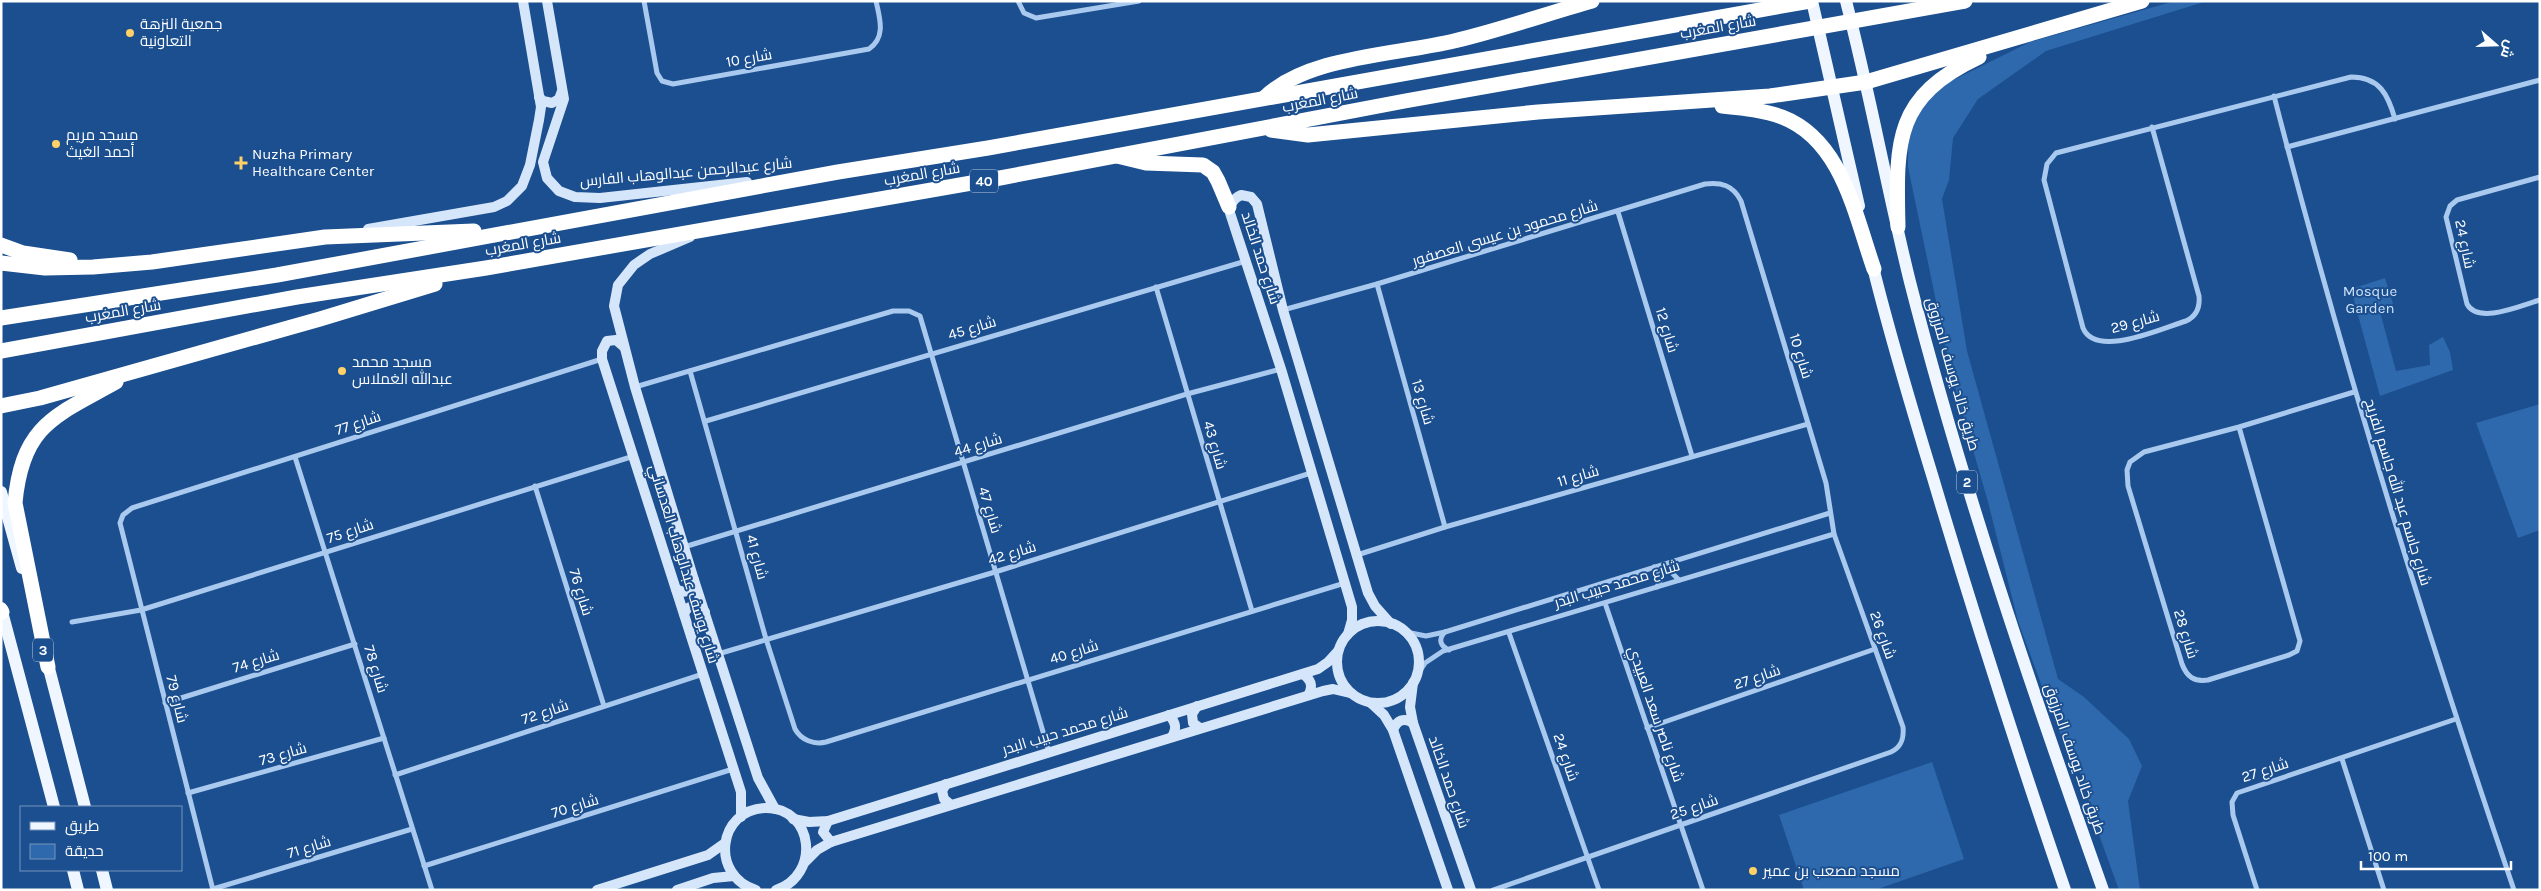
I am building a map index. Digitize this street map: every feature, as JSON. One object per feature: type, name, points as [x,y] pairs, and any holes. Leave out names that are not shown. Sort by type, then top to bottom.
[{"type":"highway","points":[[1263,99],[1273,89],[1306,71],[1454,41],[1592,1]]},
{"type":"highway","name":"شارع المغرب","points":[[1,318],[277,275],[838,172],[1263,99],[1811,1]]},
{"type":"highway","name":"شارع المغرب","points":[[1,351],[297,297],[486,268],[1000,178],[1405,101],[1965,1]]},
{"type":"highway","points":[[1265,129],[1308,135],[1538,112],[1676,104],[1830,80],[1866,82],[2142,1]]},
{"type":"highway","points":[[1898,227],[1897,180],[1901,139],[1912,108],[1928,88],[1948,73],[2016,39]]},
{"type":"highway","points":[[1676,104],[1740,108],[1774,114],[1793,122],[1812,134],[1827,152],[1840,175],[1874,269]]},
{"type":"highway","points":[[1114,155],[1146,163],[1203,165],[1213,172],[1229,207]]},
{"type":"highway","points":[[1,263],[69,268],[116,265],[152,262],[325,237],[530,228]]},
{"type":"highway","points":[[1,245],[34,255],[116,265]]},
{"type":"highway","points":[[1,406],[40,398],[144,367],[320,319],[486,268]]},
{"type":"highway","points":[[48,667],[15,503],[17,478],[37,433],[52,418],[144,367]]},
{"type":"main road","name":"2","points":[[1811,1],[1896,355],[1963,579],[2019,755],[2065,890]]},
{"type":"main road","name":"طريق خالد يوسف المرزوق","points":[[1846,1],[1862,64],[1910,282],[1983,539],[2104,890]]},
{"type":"main road","name":"3","points":[[1,492],[85,806]]},
{"type":"main road","name":"3","points":[[2,610],[54,806]]},
{"type":"main road","points":[[72,871],[78,890]]},
{"type":"main road","points":[[102,871],[107,890]]},
{"type":"street","points":[[325,237],[494,207],[507,202],[522,186],[530,166],[540,114],[539,97],[523,1]]},
{"type":"street","name":"شارع عبدالرحمن عبدالوهاب الفارس","points":[[547,1],[563,91],[562,108],[542,162],[547,178],[559,191],[569,196],[600,198],[838,172]]},
{"type":"street","name":"شارع 10","points":[[644,1],[656,72],[662,80],[677,84],[869,49],[878,40],[880,31],[881,20],[876,1]]},
{"type":"street","points":[[1018,1],[1024,13],[1036,18],[1139,1]]},
{"type":"street","name":"شارع 29","points":[[2152,127],[2199,296],[2198,309],[2193,317],[2186,321],[2119,341],[2096,341],[2089,337],[2083,328],[2044,180],[2045,169],[2049,159],[2060,151],[2152,127],[2345,78],[2361,77],[2374,82],[2383,89],[2389,99],[2395,119]]},
{"type":"street","points":[[2287,147],[2540,80]]},
{"type":"street","points":[[539,97],[546,102],[555,102],[563,91]]},
{"type":"street","name":"شارع جاسم عبد الله جاسم الفريح","points":[[2274,96],[2354,392],[2456,719],[2514,890]]},
{"type":"street","name":"شارع 24","points":[[2540,177],[2457,200],[2450,206],[2446,216],[2467,304],[2471,310],[2483,314],[2492,313],[2540,300]]},
{"type":"street","name":"شارع محمود بن عيسى العصفور","points":[[1283,310],[1618,212],[1705,184],[1721,184],[1733,189]]},
{"type":"street","name":"شارع 10","points":[[1733,189],[1741,201],[1826,483],[1834,534]]},
{"type":"street","name":"شارع حمد الخالد","points":[[1348,634],[1353,613],[1345,583],[1281,369],[1229,207],[1241,196],[1246,195],[1255,200],[1283,310],[1370,599],[1392,624]]},
{"type":"street","name":"شارع 12","points":[[1618,212],[1692,456]]},
{"type":"street","name":"شارع يوسف عبدالوهاب العدساني","points":[[708,229],[650,254],[634,265],[622,279],[616,292],[614,306],[623,346],[694,580],[758,778],[775,809]]},
{"type":"street","name":"شارع 45","points":[[706,421],[1246,261]]},
{"type":"street","name":"شارع 13","points":[[1376,284],[1445,527]]},
{"type":"street","name":"شارع 43","points":[[1156,287],[1252,611]]},
{"type":"street","name":"شارع 47","points":[[690,371],[893,311],[909,310],[922,319],[962,463],[1029,679],[1049,752]]},
{"type":"street","points":[[602,358],[602,351],[607,342],[616,340],[623,346]]},
{"type":"street","name":"شارع يوسف عبدالوهاب العدساني","points":[[602,358],[733,769],[742,800],[741,817]]},
{"type":"street","name":"شارع 77","points":[[123,514],[132,508],[602,358]]},
{"type":"street","name":"شارع 44","points":[[684,547],[1187,394],[1281,369]]},
{"type":"street","points":[[635,387],[690,371]]},
{"type":"street","name":"شارع 41","points":[[690,371],[706,421],[766,639],[795,729],[801,737],[810,742]]},
{"type":"street","name":"شارع 28","points":[[2239,427],[2300,641],[2296,650],[2289,655],[2208,680],[2197,680],[2188,676],[2182,664],[2128,486],[2127,470],[2132,459],[2144,452],[2239,427],[2354,392]]},
{"type":"street","points":[[1292,406],[1296,409],[1304,408],[1310,400]]},
{"type":"street","name":"شارع 11","points":[[1356,555],[1445,527],[1808,424]]},
{"type":"street","points":[[1299,433],[1305,425],[1314,425],[1318,428]]},
{"type":"street","name":"شارع 78","points":[[295,456],[432,890]]},
{"type":"street","name":"شارع 75","points":[[72,622],[141,610],[634,456]]},
{"type":"street","name":"شارع 42","points":[[718,654],[995,572],[1311,473]]},
{"type":"street","name":"شارع 76","points":[[535,486],[604,706]]},
{"type":"street","name":"شارع محمد حبيب البدر","points":[[1406,632],[1426,636],[1445,632],[1830,513]]},
{"type":"street","name":"شارع 79","points":[[123,514],[120,523],[213,889]]},
{"type":"street","name":"شارع محمد حبيب البدر","points":[[1415,679],[1434,656],[1449,650],[1834,534]]},
{"type":"street","name":"شارع 26","points":[[1834,534],[1903,727],[1900,744]]},
{"type":"street","points":[[1675,561],[1671,566],[1671,572],[1680,580]]},
{"type":"street","points":[[1654,567],[1662,576],[1657,587]]},
{"type":"street","points":[[676,589],[688,591],[694,584],[694,580]]},
{"type":"street","name":"شارع 40","points":[[810,742],[826,742],[1345,583]]},
{"type":"street","name":"شارع ناصر سعد العبيدي","points":[[1605,603],[1703,890]]},
{"type":"street","points":[[684,614],[689,607],[694,605],[702,608],[705,612]]},
{"type":"street","points":[[1350,693],[1338,674],[1338,651],[1348,634],[1359,626],[1372,622],[1392,624],[1406,632],[1417,652],[1415,679],[1396,699],[1378,704],[1370,703]]},
{"type":"street","points":[[1445,632],[1441,636],[1440,642],[1443,648],[1449,650]]},
{"type":"street","name":"شارع 24","points":[[1509,632],[1599,890]]},
{"type":"street","name":"شارع 74","points":[[165,703],[355,644]]},
{"type":"street","name":"شارع 27","points":[[1647,728],[1874,649]]},
{"type":"street","name":"شارع محمد حبيب البدر","points":[[775,809],[793,818],[810,822],[828,821],[1303,674],[1323,667],[1338,651]]},
{"type":"street","name":"شارع 72","points":[[395,775],[703,674]]},
{"type":"street","points":[[1303,674],[1310,679],[1312,687],[1309,694]]},
{"type":"street","name":"شارع حمد الخالد","points":[[1415,679],[1410,706],[1413,723],[1471,890]]},
{"type":"street","points":[[776,890],[788,885],[798,875],[805,862],[817,850],[831,842],[1309,694],[1333,689],[1350,693],[1370,703],[1384,715],[1392,730],[1448,890]]},
{"type":"street","points":[[1197,706],[1192,714],[1193,723],[1200,728]]},
{"type":"street","points":[[1169,715],[1174,721],[1176,730],[1172,737]]},
{"type":"street","points":[[1392,730],[1395,724],[1401,720],[1407,719],[1413,723]]},
{"type":"street","name":"شارع 27","points":[[2257,890],[2233,815],[2234,797],[2240,791],[2456,719]]},
{"type":"street","name":"شارع 73","points":[[188,793],[384,738]]},
{"type":"street","name":"شارع 25","points":[[1493,890],[1891,752],[1900,744]]},
{"type":"street","points":[[2342,758],[2384,890]]},
{"type":"street","name":"شارع 70","points":[[424,866],[733,769]]},
{"type":"street","points":[[946,784],[942,791],[944,799],[950,804]]},
{"type":"street","points":[[921,792],[926,797],[927,812]]},
{"type":"street","points":[[756,890],[734,876],[725,857],[725,843],[731,828],[741,817],[754,810],[775,809]]},
{"type":"street","points":[[793,818],[805,838],[805,862]]},
{"type":"street","points":[[828,821],[823,832],[831,842]]},
{"type":"street","name":"شارع 71","points":[[213,889],[412,829]]},
{"type":"street","points":[[597,890],[708,855],[725,843]]},
{"type":"street","points":[[798,875],[798,890]]},
{"type":"street","points":[[676,890],[713,878],[734,876]]},
{"type":"green space","points":[[2175,1],[2207,1],[2046,51],[1978,99],[1953,138],[1949,180],[1942,199],[1967,351],[2058,679],[2084,697],[2129,739],[2142,766],[2128,801],[2140,890],[2119,890],[2098,832],[2081,775],[2056,725],[2018,621],[1988,502],[1951,373],[1908,167],[1908,128],[1923,95],[2030,42]]},
{"type":"green space","name":"Mosque Garden","points":[[2385,278],[2393,304],[2380,312],[2396,371],[2430,365],[2429,345],[2443,337],[2450,352],[2453,370],[2380,396],[2351,289]]},
{"type":"green space","points":[[2540,404],[2540,530],[2518,538],[2476,423]]},
{"type":"green space","points":[[1932,762],[1964,859],[1875,890],[1804,890],[1779,815]]},
{"type":"place","name":"جمعية النزهة التعاونية","points":[[130,33]]},
{"type":"place","name":"مسجد مريم أحمد الغيث","points":[[56,144]]},
{"type":"place","name":"Nuzha Primary Healthcare Center","points":[[241,163]]},
{"type":"place","name":"مسجد محمد عبدالله الغملاس","points":[[342,371]]},
{"type":"place","name":"مسجد مصعب بن عمير","points":[[1753,871]]}]
